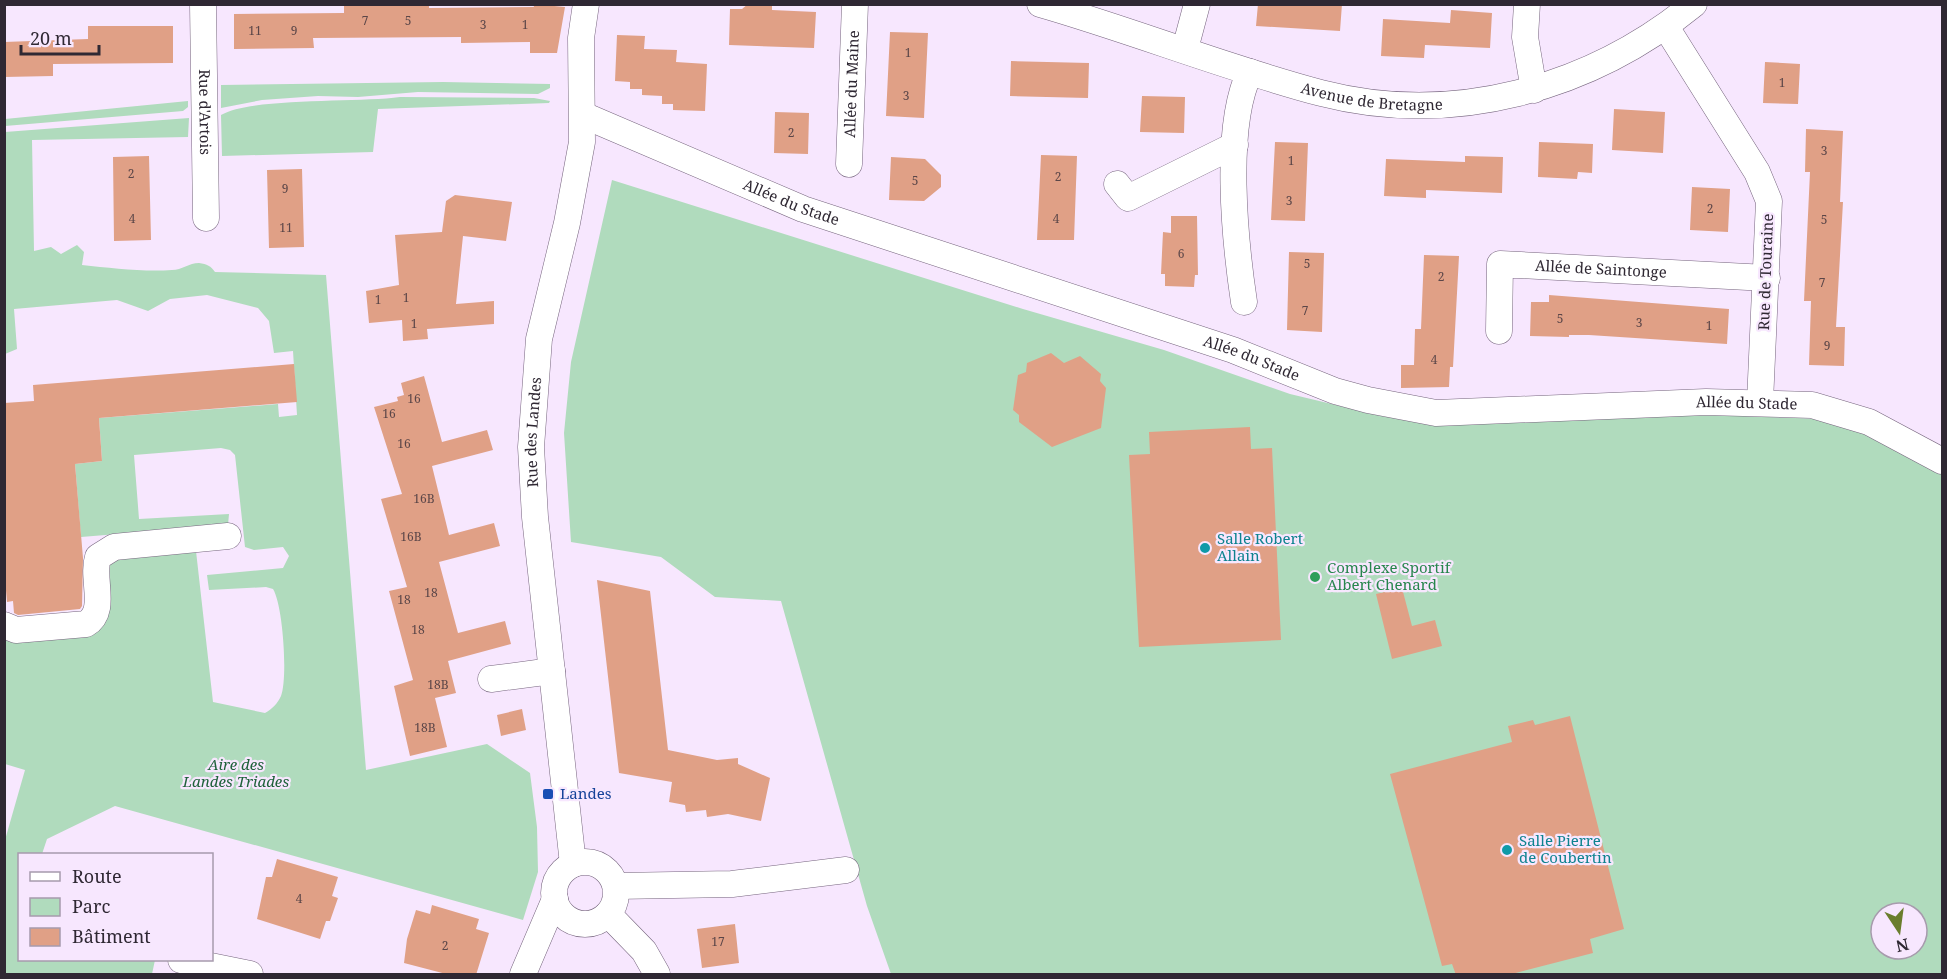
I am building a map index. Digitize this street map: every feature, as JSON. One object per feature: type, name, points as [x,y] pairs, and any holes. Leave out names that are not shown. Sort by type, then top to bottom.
[{"type":"street","name":"Rue d'Artois","points":[[203,4],[206,218]]},
{"type":"street","name":"Rue des Landes","points":[[573,864],[535,517],[531,447],[539,339],[577,174],[583,115],[581,38],[586,4]]},
{"type":"street","name":"Allée du Maine","points":[[849,164],[855,4]]},
{"type":"street","name":"Avenue de Bretagne","points":[[1040,4],[1322,93],[1412,106],[1479,103],[1534,90],[1580,74],[1666,27],[1694,4]]},
{"type":"street","points":[[1185,49],[1197,4]]},
{"type":"street","points":[[1527,4],[1525,37],[1534,90]]},
{"type":"street","name":"Rue de Touraine","points":[[1666,27],[1757,172],[1769,201],[1760,402]]},
{"type":"street","points":[[1244,302],[1234,236],[1236,145],[1240,97],[1250,72]]},
{"type":"street","name":"Allée du Stade","points":[[583,115],[616,127],[803,209],[1233,350],[1335,391],[1368,400],[1436,413],[1760,402],[1812,405],[1869,422],[1942,461]]},
{"type":"street","points":[[1117,184],[1128,198],[1236,145]]},
{"type":"street","name":"Allée de Saintonge","points":[[1499,331],[1500,264],[1767,278]]},
{"type":"street","points":[[4,626],[16,630],[86,624],[95,619],[98,611],[94,569],[98,557],[114,547],[228,536]]},
{"type":"street","points":[[491,679],[552,671]]},
{"type":"street","points":[[523,975],[555,899],[558,878],[573,864],[584,862],[600,865],[608,871],[616,886],[614,904],[608,914],[592,922],[573,921],[564,914],[555,899]]},
{"type":"street","points":[[616,886],[732,884],[846,870]]},
{"type":"street","points":[[608,914],[644,951],[657,975]]},
{"type":"street","points":[[186,961],[250,975]]},
{"type":"green space","points":[[443,82],[550,84],[550,88],[538,94],[418,92],[358,97],[318,96],[262,100],[221,108],[221,85]]},
{"type":"green space","points":[[400,97],[534,98],[550,101],[549,103],[378,109],[373,152],[222,156],[221,115],[236,109],[280,103]]},
{"type":"green space","points":[[188,101],[188,107],[183,111],[5,126],[5,119]]},
{"type":"green space","name":"Aire des Landes Triades","points":[[189,118],[188,137],[32,140],[34,251],[51,247],[61,254],[77,245],[84,252],[82,265],[127,269],[176,270],[199,263],[212,268],[215,272],[326,275],[366,770],[487,744],[530,773],[537,827],[538,872],[523,920],[115,806],[47,839],[42,853],[18,853],[18,961],[155,961],[152,974],[5,974],[5,840],[25,770],[5,764],[5,639],[92,631],[103,575],[112,557],[196,551],[213,702],[265,713],[278,701],[283,687],[282,625],[277,597],[273,589],[266,587],[209,590],[207,575],[283,568],[289,556],[283,547],[254,550],[245,547],[235,455],[230,450],[221,448],[134,455],[139,519],[229,514],[228,525],[81,537],[75,464],[102,461],[99,418],[278,404],[279,417],[297,415],[293,351],[274,353],[269,321],[258,308],[207,295],[170,299],[148,311],[117,300],[14,309],[17,349],[5,354],[5,132]]},
{"type":"green space","name":"Complexe Sportif Albert Chenard","points":[[612,180],[1023,309],[1164,350],[1290,394],[1382,416],[1425,421],[1699,414],[1819,419],[1853,428],[1942,473],[1942,974],[891,974],[867,906],[781,601],[715,597],[661,557],[571,542],[564,433],[571,362]]},
{"type":"building","points":[[344,4],[429,4],[429,8],[534,7],[533,4],[565,7],[557,53],[530,53],[530,42],[461,43],[461,37],[313,38],[314,48],[234,49],[234,14],[344,13]]},
{"type":"building","points":[[748,4],[772,4],[772,10],[816,12],[814,48],[729,45],[730,9],[742,9]]},
{"type":"building","points":[[1258,4],[1342,4],[1340,31],[1256,26]]},
{"type":"building","points":[[1451,10],[1492,13],[1490,48],[1425,45],[1424,58],[1381,56],[1383,19],[1450,23]]},
{"type":"building","points":[[88,26],[173,26],[173,63],[53,64],[53,76],[4,77],[4,42],[88,39]]},
{"type":"building","points":[[890,32],[928,33],[924,118],[886,116]]},
{"type":"building","points":[[617,35],[645,36],[644,49],[677,50],[676,62],[707,64],[705,111],[673,110],[673,104],[662,104],[662,96],[642,95],[642,89],[630,89],[630,82],[615,81]]},
{"type":"building","points":[[1011,61],[1089,63],[1088,98],[1010,96]]},
{"type":"building","points":[[1765,62],[1800,64],[1798,104],[1763,103]]},
{"type":"building","points":[[1142,96],[1185,97],[1184,133],[1140,132]]},
{"type":"building","points":[[1614,109],[1665,112],[1663,153],[1612,150]]},
{"type":"building","points":[[775,112],[809,113],[808,154],[774,153]]},
{"type":"building","points":[[1806,129],[1843,131],[1840,202],[1843,202],[1836,327],[1845,327],[1844,366],[1809,365],[1811,301],[1804,301],[1810,172],[1805,172]]},
{"type":"building","points":[[1275,142],[1308,143],[1305,221],[1271,220]]},
{"type":"building","points":[[1539,142],[1593,144],[1592,173],[1578,172],[1577,179],[1538,177]]},
{"type":"building","points":[[1041,155],[1077,156],[1074,240],[1037,240]]},
{"type":"building","points":[[149,156],[151,240],[114,241],[113,157]]},
{"type":"building","points":[[1465,156],[1503,157],[1502,193],[1426,190],[1426,198],[1384,196],[1386,159],[1465,162]]},
{"type":"building","points":[[891,157],[925,159],[941,175],[941,187],[924,201],[889,200]]},
{"type":"building","points":[[302,169],[304,247],[269,248],[267,170]]},
{"type":"building","points":[[1692,187],[1730,189],[1728,232],[1690,230]]},
{"type":"building","points":[[455,195],[512,202],[506,241],[463,236],[456,304],[494,301],[494,324],[427,329],[428,339],[403,341],[402,320],[369,323],[366,291],[399,285],[395,235],[442,232],[446,201]]},
{"type":"building","points":[[1171,216],[1197,216],[1198,275],[1195,275],[1194,287],[1165,286],[1165,274],[1161,274],[1163,232],[1171,233]]},
{"type":"building","points":[[1289,252],[1324,253],[1322,332],[1287,330]]},
{"type":"building","points":[[1424,255],[1459,256],[1453,367],[1450,367],[1449,387],[1401,388],[1401,365],[1414,365],[1415,329],[1421,329]]},
{"type":"building","points":[[1549,295],[1729,309],[1727,344],[1589,335],[1530,336],[1531,302],[1549,302]]},
{"type":"building","points":[[1051,353],[1064,363],[1080,356],[1101,374],[1100,381],[1106,388],[1101,428],[1052,447],[1019,422],[1019,415],[1013,410],[1018,375],[1026,372],[1027,363]]},
{"type":"building","points":[[294,364],[297,402],[99,418],[102,461],[75,464],[83,558],[82,606],[80,609],[18,615],[14,613],[13,601],[7,602],[4,568],[4,403],[34,401],[33,385]]},
{"type":"building","points":[[424,376],[442,442],[487,430],[493,450],[432,466],[449,535],[494,523],[500,546],[439,562],[458,633],[505,621],[511,644],[448,661],[456,693],[435,698],[447,747],[410,756],[394,686],[413,680],[389,591],[407,587],[381,499],[402,494],[374,407],[398,401],[397,397],[404,395],[401,383]]},
{"type":"building","name":"Salle Robert Allain","points":[[1250,427],[1251,449],[1272,448],[1281,640],[1139,647],[1129,455],[1150,454],[1149,432]]},
{"type":"building","points":[[597,580],[650,591],[668,750],[717,760],[738,758],[738,764],[770,778],[761,821],[728,814],[707,817],[706,810],[686,812],[685,805],[669,802],[672,782],[619,773]]},
{"type":"building","points":[[1402,588],[1412,626],[1435,620],[1442,646],[1392,659],[1376,594]]},
{"type":"building","points":[[522,709],[526,730],[501,736],[497,715]]},
{"type":"building","name":"Salle Pierre de Coubertin","points":[[1570,716],[1624,929],[1590,939],[1593,953],[1508,975],[1456,975],[1452,964],[1442,966],[1390,774],[1512,742],[1508,726],[1533,720],[1535,725]]},
{"type":"building","points":[[277,859],[338,877],[332,896],[338,898],[330,921],[326,921],[320,939],[257,919],[266,877],[272,877]]},
{"type":"building","points":[[432,905],[479,919],[476,929],[489,933],[476,975],[450,975],[404,963],[407,939],[416,910],[430,914]]},
{"type":"building","points":[[735,924],[739,963],[702,968],[697,929]]},
{"type":"place","name":"Salle Robert Allain","points":[[1205,548]]},
{"type":"place","name":"Complexe Sportif Albert Chenard","points":[[1315,577]]},
{"type":"place","name":"Landes","points":[[548,794]]},
{"type":"place","name":"Salle Pierre de Coubertin","points":[[1507,850]]}]
